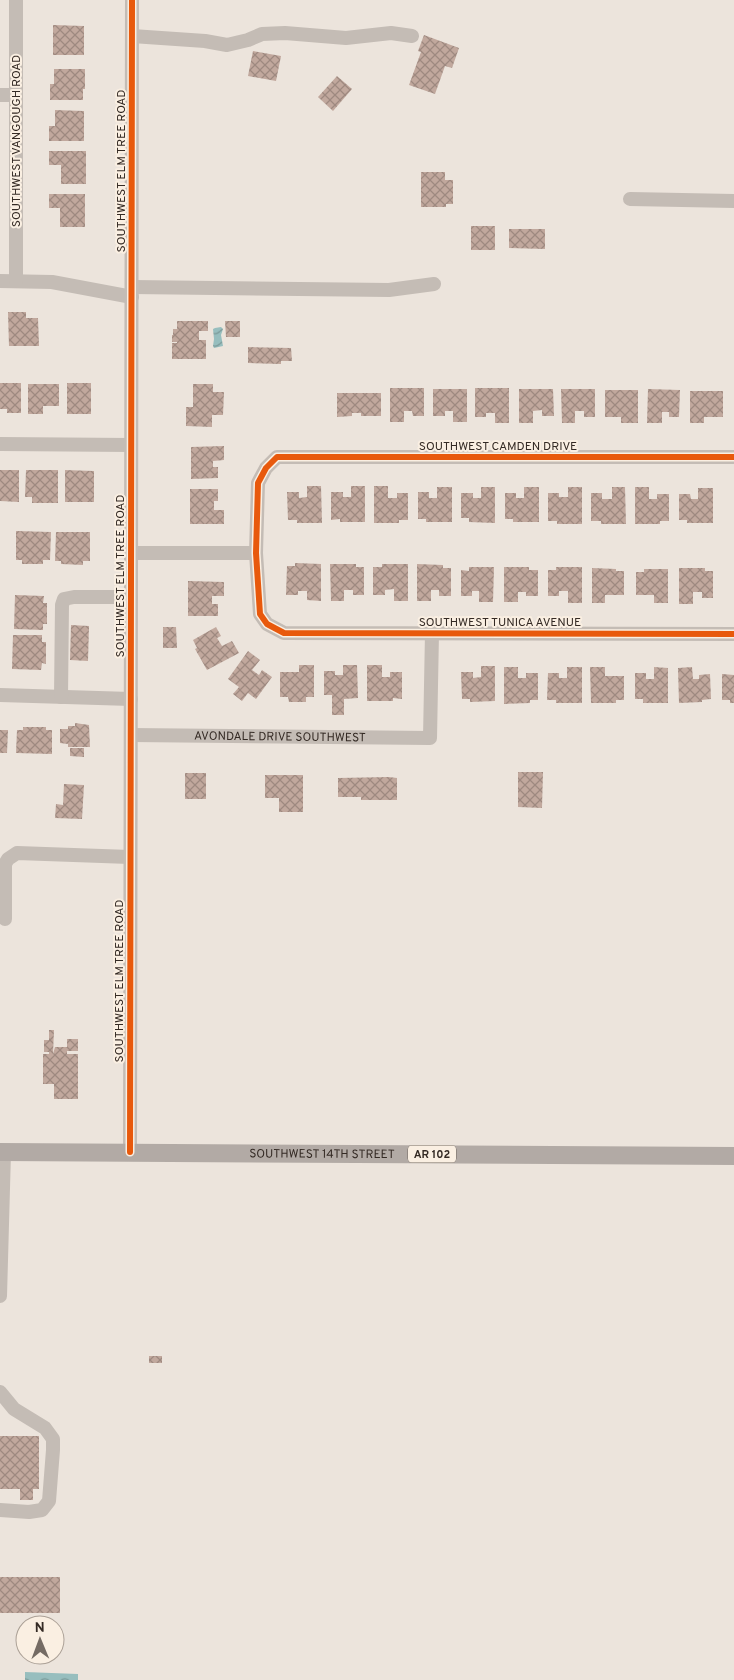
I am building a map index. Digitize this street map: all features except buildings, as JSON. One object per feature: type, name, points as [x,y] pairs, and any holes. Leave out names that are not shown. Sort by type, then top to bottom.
[{"type":"main road","name":"SOUTHWEST 14TH STREET","points":[[2,1152],[734,1156]]},
{"type":"street","name":"SOUTHWEST VANGOUGH ROAD","points":[[16,0],[16,282]]},
{"type":"street","name":"SOUTHWEST ELM TREE ROAD","points":[[130,1152],[132,0]]},
{"type":"street","points":[[132,36],[227,44],[248,40],[262,34],[285,33],[346,38],[391,34],[412,36]]},
{"type":"street","points":[[0,95],[16,95]]},
{"type":"street","points":[[630,199],[734,201]]},
{"type":"street","points":[[0,281],[52,282],[132,292],[389,290],[434,284]]},
{"type":"street","points":[[0,444],[131,445]]},
{"type":"street","name":"SOUTHWEST CAMDEN DRIVE","points":[[256,553],[258,483],[266,468],[277,457],[734,457]]},
{"type":"street","points":[[131,553],[256,553]]},
{"type":"street","name":"SOUTHWEST TUNICA AVENUE","points":[[256,553],[260,614],[267,624],[284,633],[734,634]]},
{"type":"street","points":[[61,697],[62,605],[64,600],[68,597],[131,597]]},
{"type":"street","name":"AVONDALE DRIVE SOUTHWEST","points":[[131,735],[430,738],[432,633]]},
{"type":"street","points":[[0,695],[131,699]]},
{"type":"street","points":[[5,918],[5,864],[8,859],[17,854],[130,857]]},
{"type":"street","points":[[0,1296],[2,1152]]},
{"type":"street","points":[[0,1392],[14,1409],[45,1428],[53,1439],[53,1450],[49,1502],[42,1510],[29,1512],[0,1510]]},
{"type":"water","points":[[221,327],[223,329],[221,335],[223,346],[214,348],[213,329]]},
{"type":"water","points":[[25,1672],[78,1674],[78,1680],[25,1680]]},
{"type":"cycle path","points":[[130,1152],[132,0]]},
{"type":"cycle path","points":[[734,457],[277,457],[266,468],[258,483],[256,553],[260,614],[267,624],[284,633],[734,634]]}]
